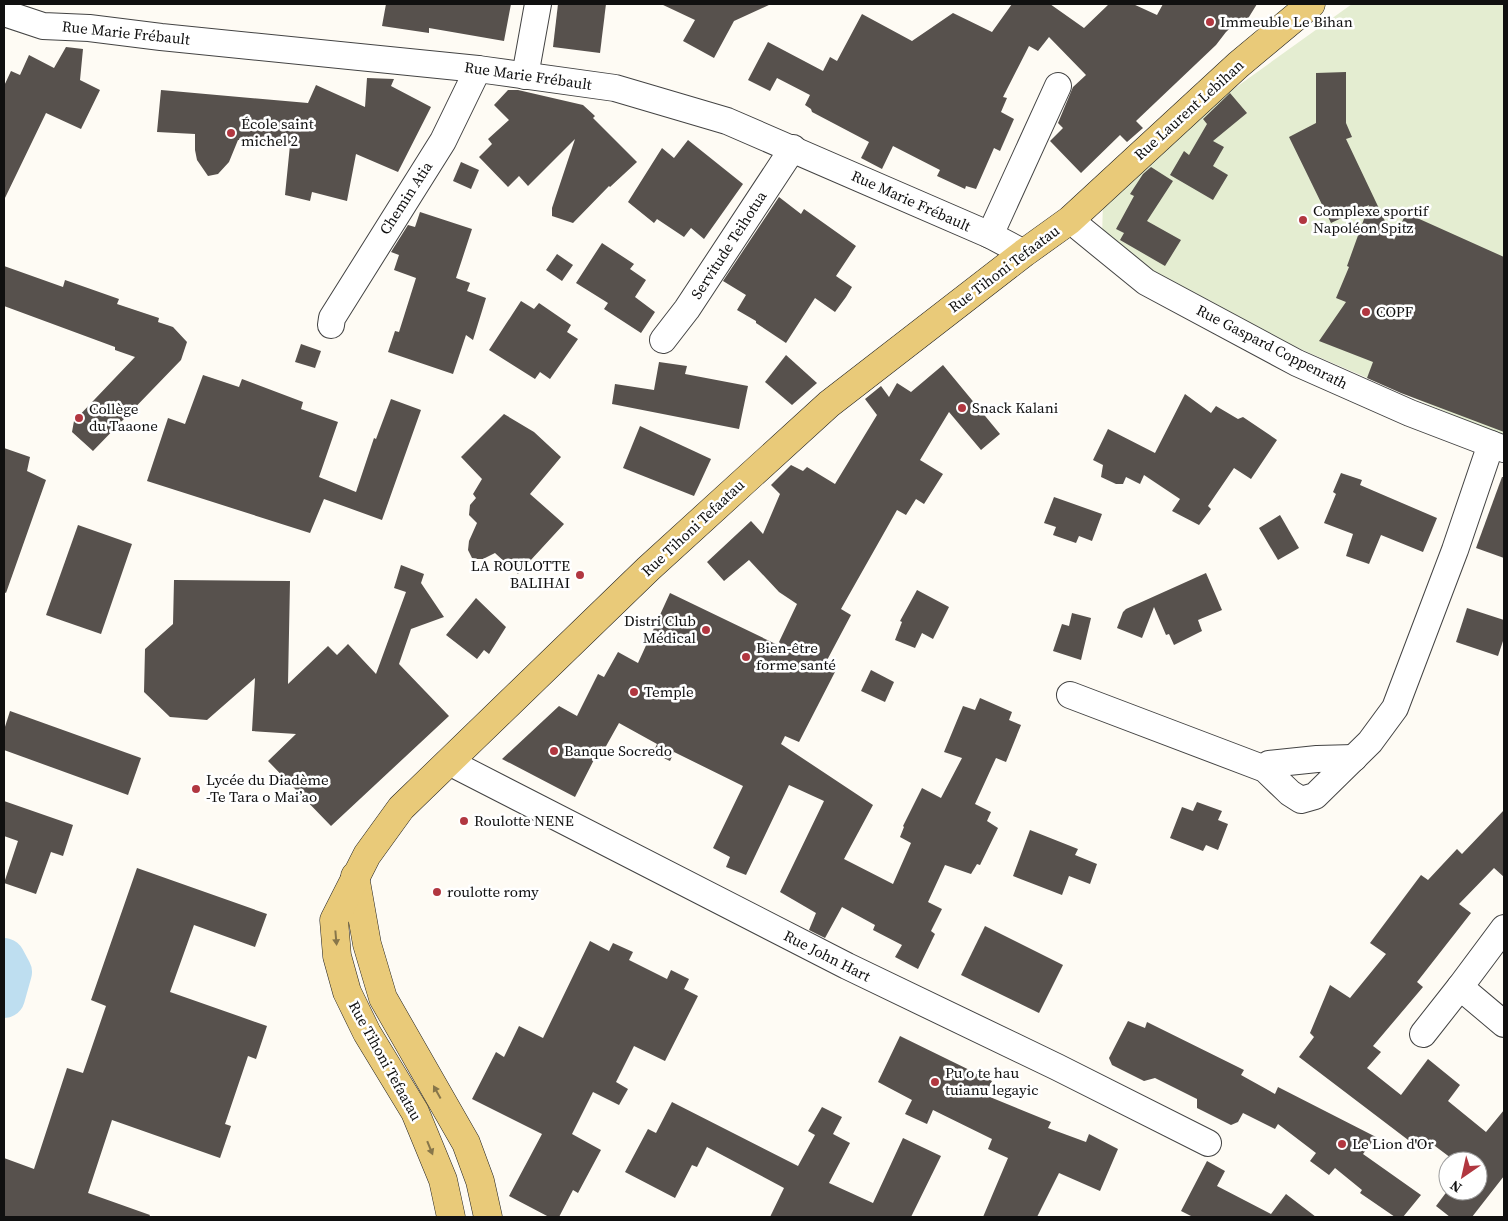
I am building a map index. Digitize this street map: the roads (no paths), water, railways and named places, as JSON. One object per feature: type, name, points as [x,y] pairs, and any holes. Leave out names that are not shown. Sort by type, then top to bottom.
[{"type":"main road","name":"Rue Laurent Lebihan","points":[[1070,220],[1238,65],[1311,4]]},
{"type":"main road","name":"Rue Tihoni Tefaatau","points":[[451,1217],[443,1180],[415,1112],[367,1033],[347,992],[337,956],[334,920],[372,848],[401,808],[448,762],[648,569],[829,404],[1024,253],[1070,220]]},
{"type":"main road","name":"Rue Tihoni Tefaatau","points":[[356,876],[367,944],[383,998],[466,1143],[480,1181],[488,1217]]},
{"type":"street","points":[[525,76],[538,4]]},
{"type":"street","name":"Rue Marie Frébault","points":[[4,13],[43,26],[90,28],[478,69],[615,88],[727,121],[990,235],[1024,253]]},
{"type":"street","name":"Chemin Atia","points":[[331,325],[332,318],[443,141],[478,69]]},
{"type":"street","points":[[990,235],[1058,86]]},
{"type":"street","name":"Servitude Teihotua","points":[[663,340],[687,309],[793,148]]},
{"type":"street","name":"Rue Gaspard Coppenrath","points":[[1070,220],[1146,282],[1297,364],[1410,414],[1498,446],[1455,550],[1395,708],[1370,742],[1316,796],[1301,800],[1290,793],[1265,768]]},
{"type":"street","points":[[1070,695],[1265,768],[1269,764],[1292,761],[1354,758]]},
{"type":"street","name":"Rue John Hart","points":[[448,762],[847,966],[1057,1067],[1208,1143]]},
{"type":"street","points":[[1423,1034],[1504,928]]},
{"type":"street","points":[[1460,986],[1504,1024]]},
{"type":"waterway","points":[[4,959],[11,972],[4,997]]},
{"type":"place","name":"Immeuble Le Bihan","points":[[1210,22]]},
{"type":"place","name":"École saint michel 2","points":[[231,133]]},
{"type":"place","name":"Complexe sportif Napoléon Spitz","points":[[1303,220]]},
{"type":"place","name":"COPF","points":[[1366,312]]},
{"type":"place","name":"Snack Kalani","points":[[962,408]]},
{"type":"place","name":"Collège du Taaone","points":[[79,418]]},
{"type":"place","name":"LA ROULOTTE BALIHAI","points":[[580,575]]},
{"type":"place","name":"Distri Club Médical","points":[[706,630]]},
{"type":"place","name":"Bien-être forme santé","points":[[746,657]]},
{"type":"place","name":"Temple","points":[[634,692]]},
{"type":"place","name":"Banque Socredo","points":[[554,751]]},
{"type":"place","name":"Lycée du Diadème -Te Tara o Mai’ao","points":[[196,789]]},
{"type":"place","name":"Roulotte NENE","points":[[464,821]]},
{"type":"place","name":"roulotte romy","points":[[437,892]]},
{"type":"place","name":"Pu o te hau tuianu legayic","points":[[935,1082]]},
{"type":"place","name":"Le Lion d'Or","points":[[1342,1144]]}]
